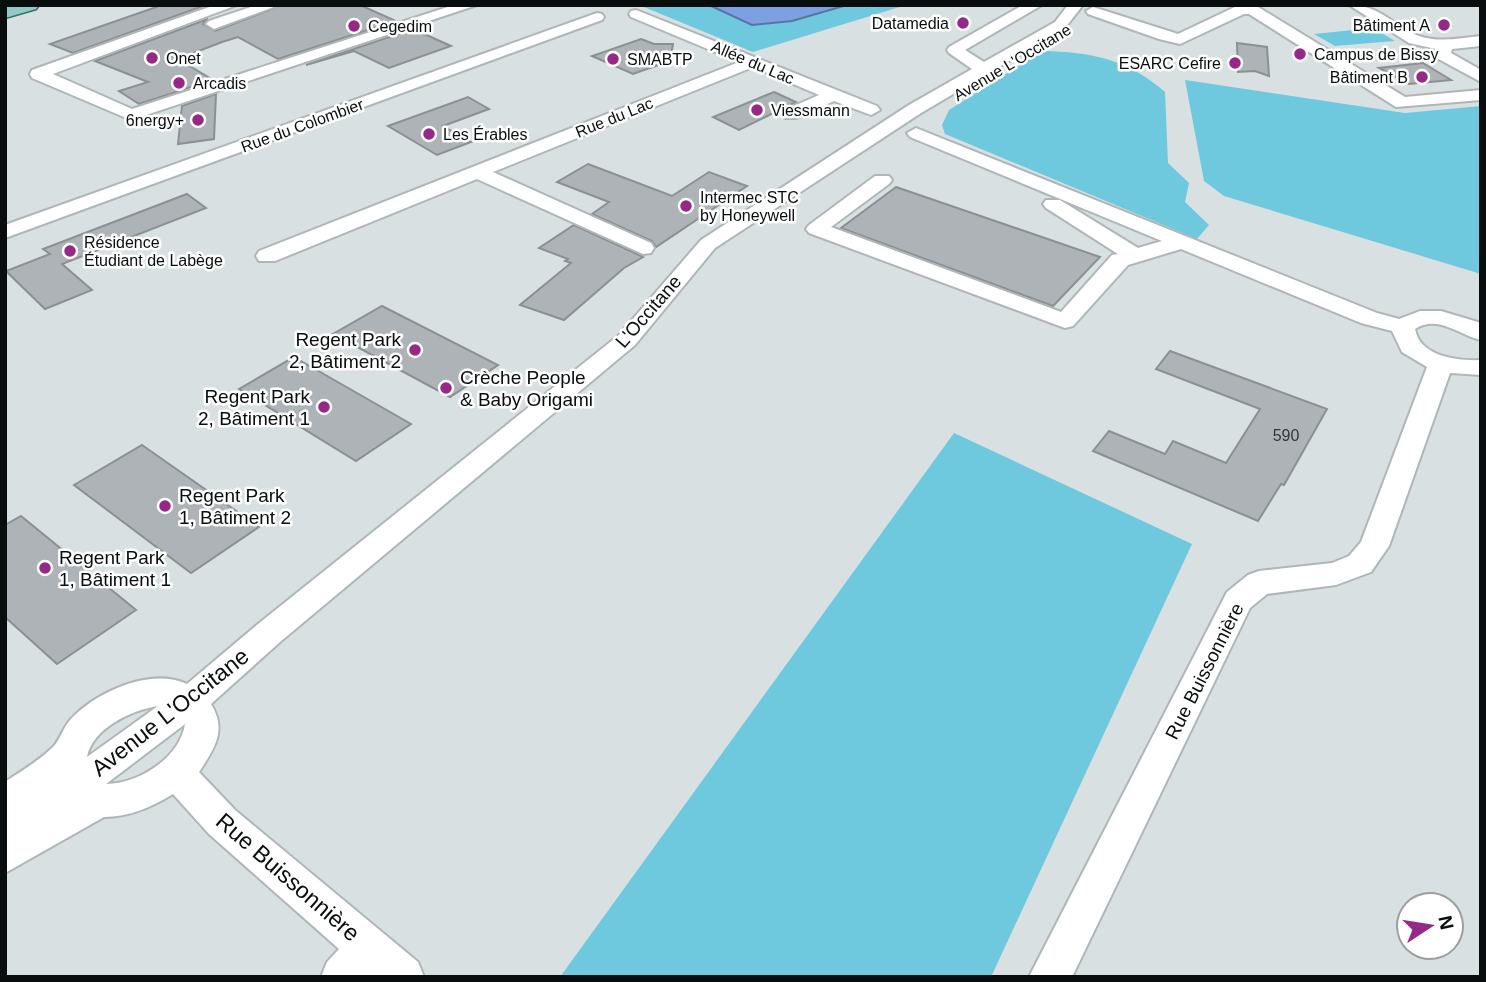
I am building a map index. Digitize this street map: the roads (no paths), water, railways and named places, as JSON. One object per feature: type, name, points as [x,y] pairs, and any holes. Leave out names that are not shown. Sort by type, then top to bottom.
[{"type":"main road","points":[[5,13],[30,5]]},
{"type":"street","points":[[230,5],[38,74],[131,115],[470,5]]},
{"type":"street","points":[[55,82],[272,5]]},
{"type":"street","points":[[980,67],[955,50],[1035,5]]},
{"type":"street","name":"Avenue L'Occitane","points":[[1024,43],[1048,26],[1060,5]]},
{"type":"street","points":[[1356,5],[1415,40],[1443,45],[1481,41]]},
{"type":"street","points":[[1075,6],[1100,8],[1164,36],[1180,38],[1251,7],[1402,103],[1481,95]]},
{"type":"street","name":"Avenue L'Occitane","points":[[940,94],[1060,25],[1075,6]]},
{"type":"street","name":"Avenue L'Occitane","points":[[920,120],[997,69],[1100,8]]},
{"type":"street","name":"Allée du Lac","points":[[606,15],[634,9],[833,95],[875,121]]},
{"type":"street","name":"Rue du Colombier","points":[[5,232],[488,53],[606,15]]},
{"type":"street","name":"Avenue L'Occitane","points":[[1024,43],[1041,37]]},
{"type":"street","points":[[952,77],[980,67],[1024,43]]},
{"type":"street","points":[[1443,45],[1445,51],[1439,53],[1481,77]]},
{"type":"street","name":"Rue du Lac","points":[[267,256],[752,62]]},
{"type":"street","name":"Avenue L'Occitane","points":[[920,120],[952,77]]},
{"type":"street","name":"Avenue L'Occitane","points":[[894,106],[952,77]]},
{"type":"street","points":[[791,114],[833,95]]},
{"type":"street","name":"L'Occitane","points":[[329,585],[627,340],[708,244],[894,106],[920,120]]},
{"type":"street","points":[[875,121],[898,135],[920,120],[1012,173],[1369,318],[1403,327]]},
{"type":"street","points":[[556,123],[574,133]]},
{"type":"street","points":[[477,172],[643,248]]},
{"type":"street","points":[[1012,173],[1027,187],[1133,254]]},
{"type":"street","points":[[882,180],[816,229],[1065,321],[1120,260],[1180,242]]},
{"type":"street","points":[[1481,333],[1441,318],[1420,317],[1403,327],[1402,335],[1411,347],[1441,363],[1458,367],[1481,367]]},
{"type":"street","name":"Rue Buissonnière","points":[[1050,977],[1238,600],[1259,583],[1336,573],[1360,564],[1374,546],[1441,363]]},
{"type":"street","name":"Avenue L'Occitane","points":[[5,830],[78,783],[191,701],[329,585]]},
{"type":"street","points":[[78,783],[133,797],[155,788],[177,773],[195,752],[201,736],[202,719],[191,701]]},
{"type":"street","name":"Rue Buissonnière","points":[[177,773],[355,962],[402,977]]},
{"type":"street","name":"Avenue L'Occitane","points":[[5,804],[78,783]]},
{"type":"street","name":"Avenue L'Occitane","points":[[5,855],[78,783]]},
{"type":"place","name":"Datamedia","points":[[963,23]]},
{"type":"place","name":"Bâtiment A","points":[[1444,25]]},
{"type":"place","name":"Cegedim","points":[[354,26]]},
{"type":"place","name":"Campus de Bissy","points":[[1300,54]]},
{"type":"place","name":"Onet","points":[[152,58]]},
{"type":"place","name":"SMABTP","points":[[613,59]]},
{"type":"place","name":"ESARC Cefire","points":[[1235,63]]},
{"type":"place","name":"Bâtiment B","points":[[1422,77]]},
{"type":"place","name":"Arcadis","points":[[179,83]]},
{"type":"place","name":"Viessmann","points":[[757,110]]},
{"type":"place","name":"6nergy+","points":[[198,120]]},
{"type":"place","name":"Les Érables","points":[[429,134]]},
{"type":"place","name":"Intermec STC by Honeywell","points":[[686,206]]},
{"type":"place","name":"Résidence Étudiant de Labège","points":[[70,251]]},
{"type":"place","name":"Regent Park 2, Bâtiment 2","points":[[415,350]]},
{"type":"place","name":"Crèche People & Baby Origami","points":[[446,388]]},
{"type":"place","name":"Regent Park 2, Bâtiment 1","points":[[324,407]]},
{"type":"place","name":"Regent Park 1, Bâtiment 2","points":[[165,506]]},
{"type":"place","name":"Regent Park 1, Bâtiment 1","points":[[45,568]]}]
